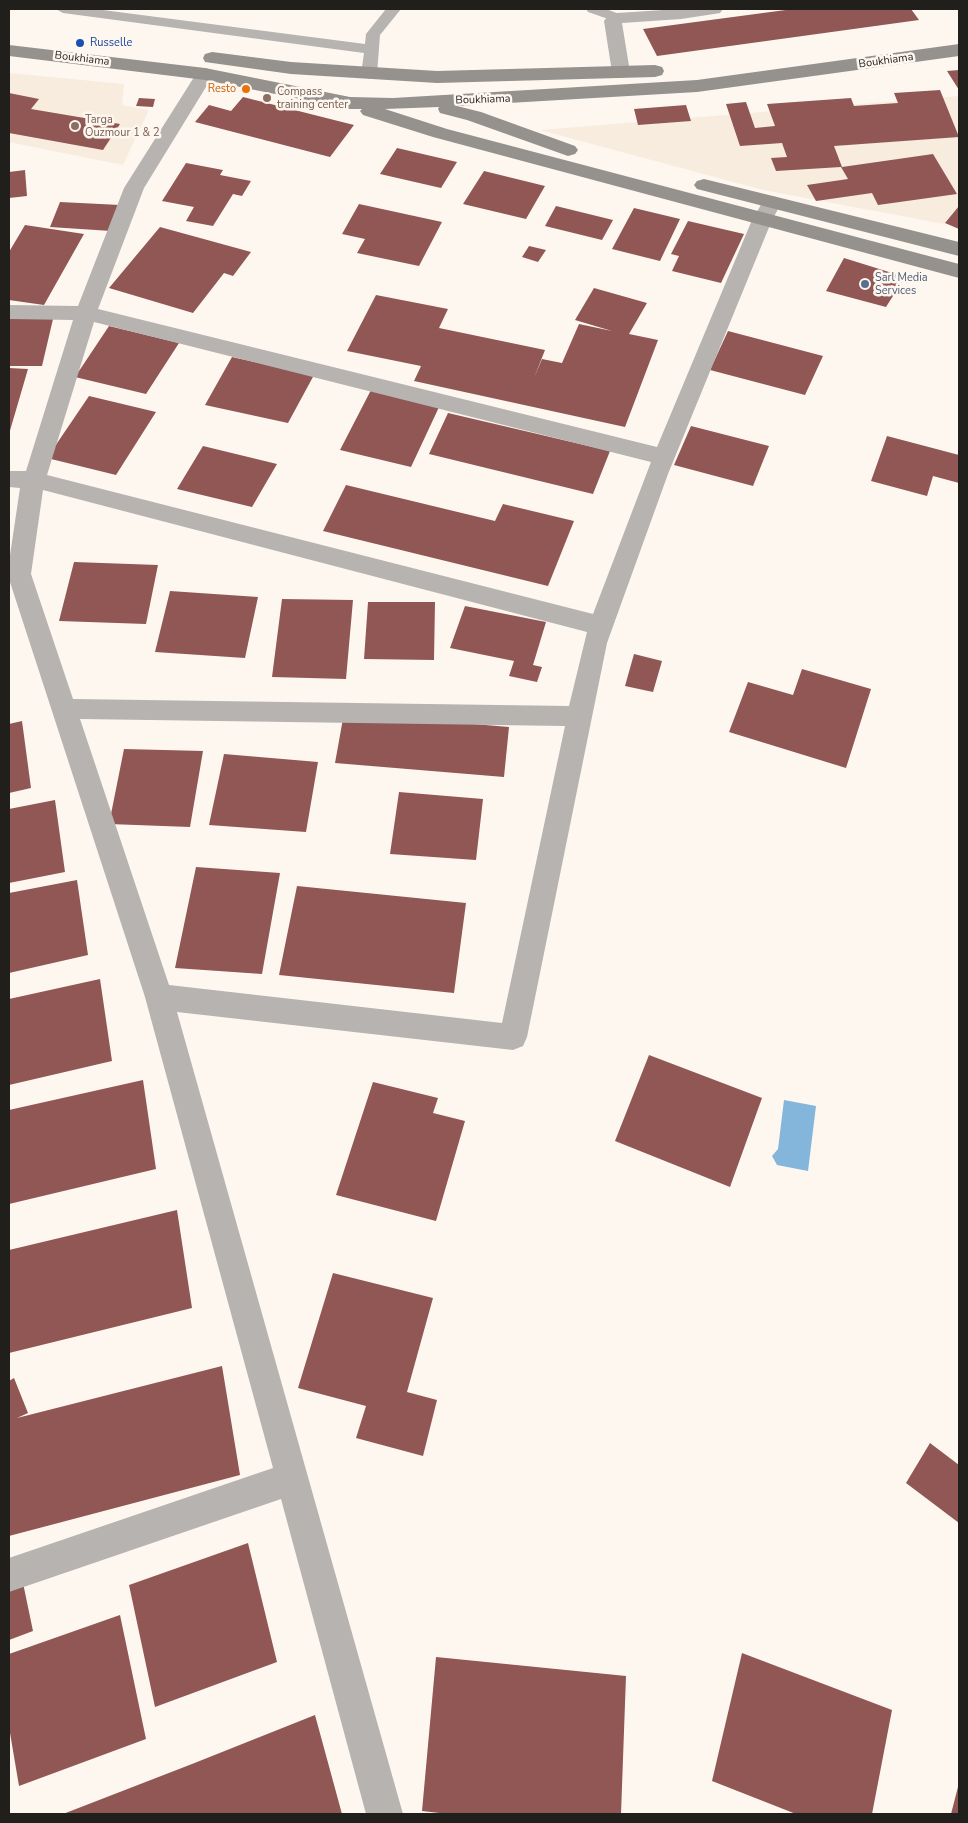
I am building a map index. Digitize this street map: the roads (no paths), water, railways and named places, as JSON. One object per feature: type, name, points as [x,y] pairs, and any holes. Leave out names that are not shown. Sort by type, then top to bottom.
[{"type":"street","points":[[621,72],[613,21],[618,18],[681,14],[714,9]]},
{"type":"street","name":"Boukhiama","points":[[9,36],[326,71],[407,76],[478,77],[690,68]]},
{"type":"street","name":"Boukhiama","points":[[709,66],[882,43]]},
{"type":"street","name":"Boukhiama","points":[[9,51],[205,74],[350,103],[550,97],[734,82],[959,50]]},
{"type":"street","points":[[326,71],[332,88],[350,103],[404,123],[767,211],[959,249]]},
{"type":"street","points":[[22,480],[134,188],[205,74]]},
{"type":"street","points":[[407,76],[426,102],[474,116],[536,124],[570,151],[959,271]]},
{"type":"street","points":[[536,124],[550,97]]},
{"type":"street","points":[[159,997],[513,1037],[595,643],[665,457],[767,211]]},
{"type":"street","points":[[9,312],[86,313],[665,457]]},
{"type":"street","points":[[22,480],[602,626]]},
{"type":"street","points":[[22,480],[30,494],[18,574],[159,997],[385,1814]]},
{"type":"street","points":[[63,708],[580,716]]},
{"type":"street","points":[[9,1575],[292,1478]]},
{"type":"lane","points":[[62,9],[348,46],[372,42]]},
{"type":"lane","points":[[369,74],[372,42],[394,9]]},
{"type":"lane","points":[[592,9],[618,18]]},
{"type":"water","points":[[784,1100],[816,1106],[808,1171],[777,1165],[772,1156],[778,1149]]},
{"type":"place","name":"Russelle","points":[[80,43]]},
{"type":"place","name":"Resto","points":[[246,89]]},
{"type":"place","name":"Compass training center","points":[[267,98]]},
{"type":"place","name":"Targa Ouzmour 1 & 2","points":[[75,126]]},
{"type":"place","name":"Sarl Media Services","points":[[865,284]]}]
